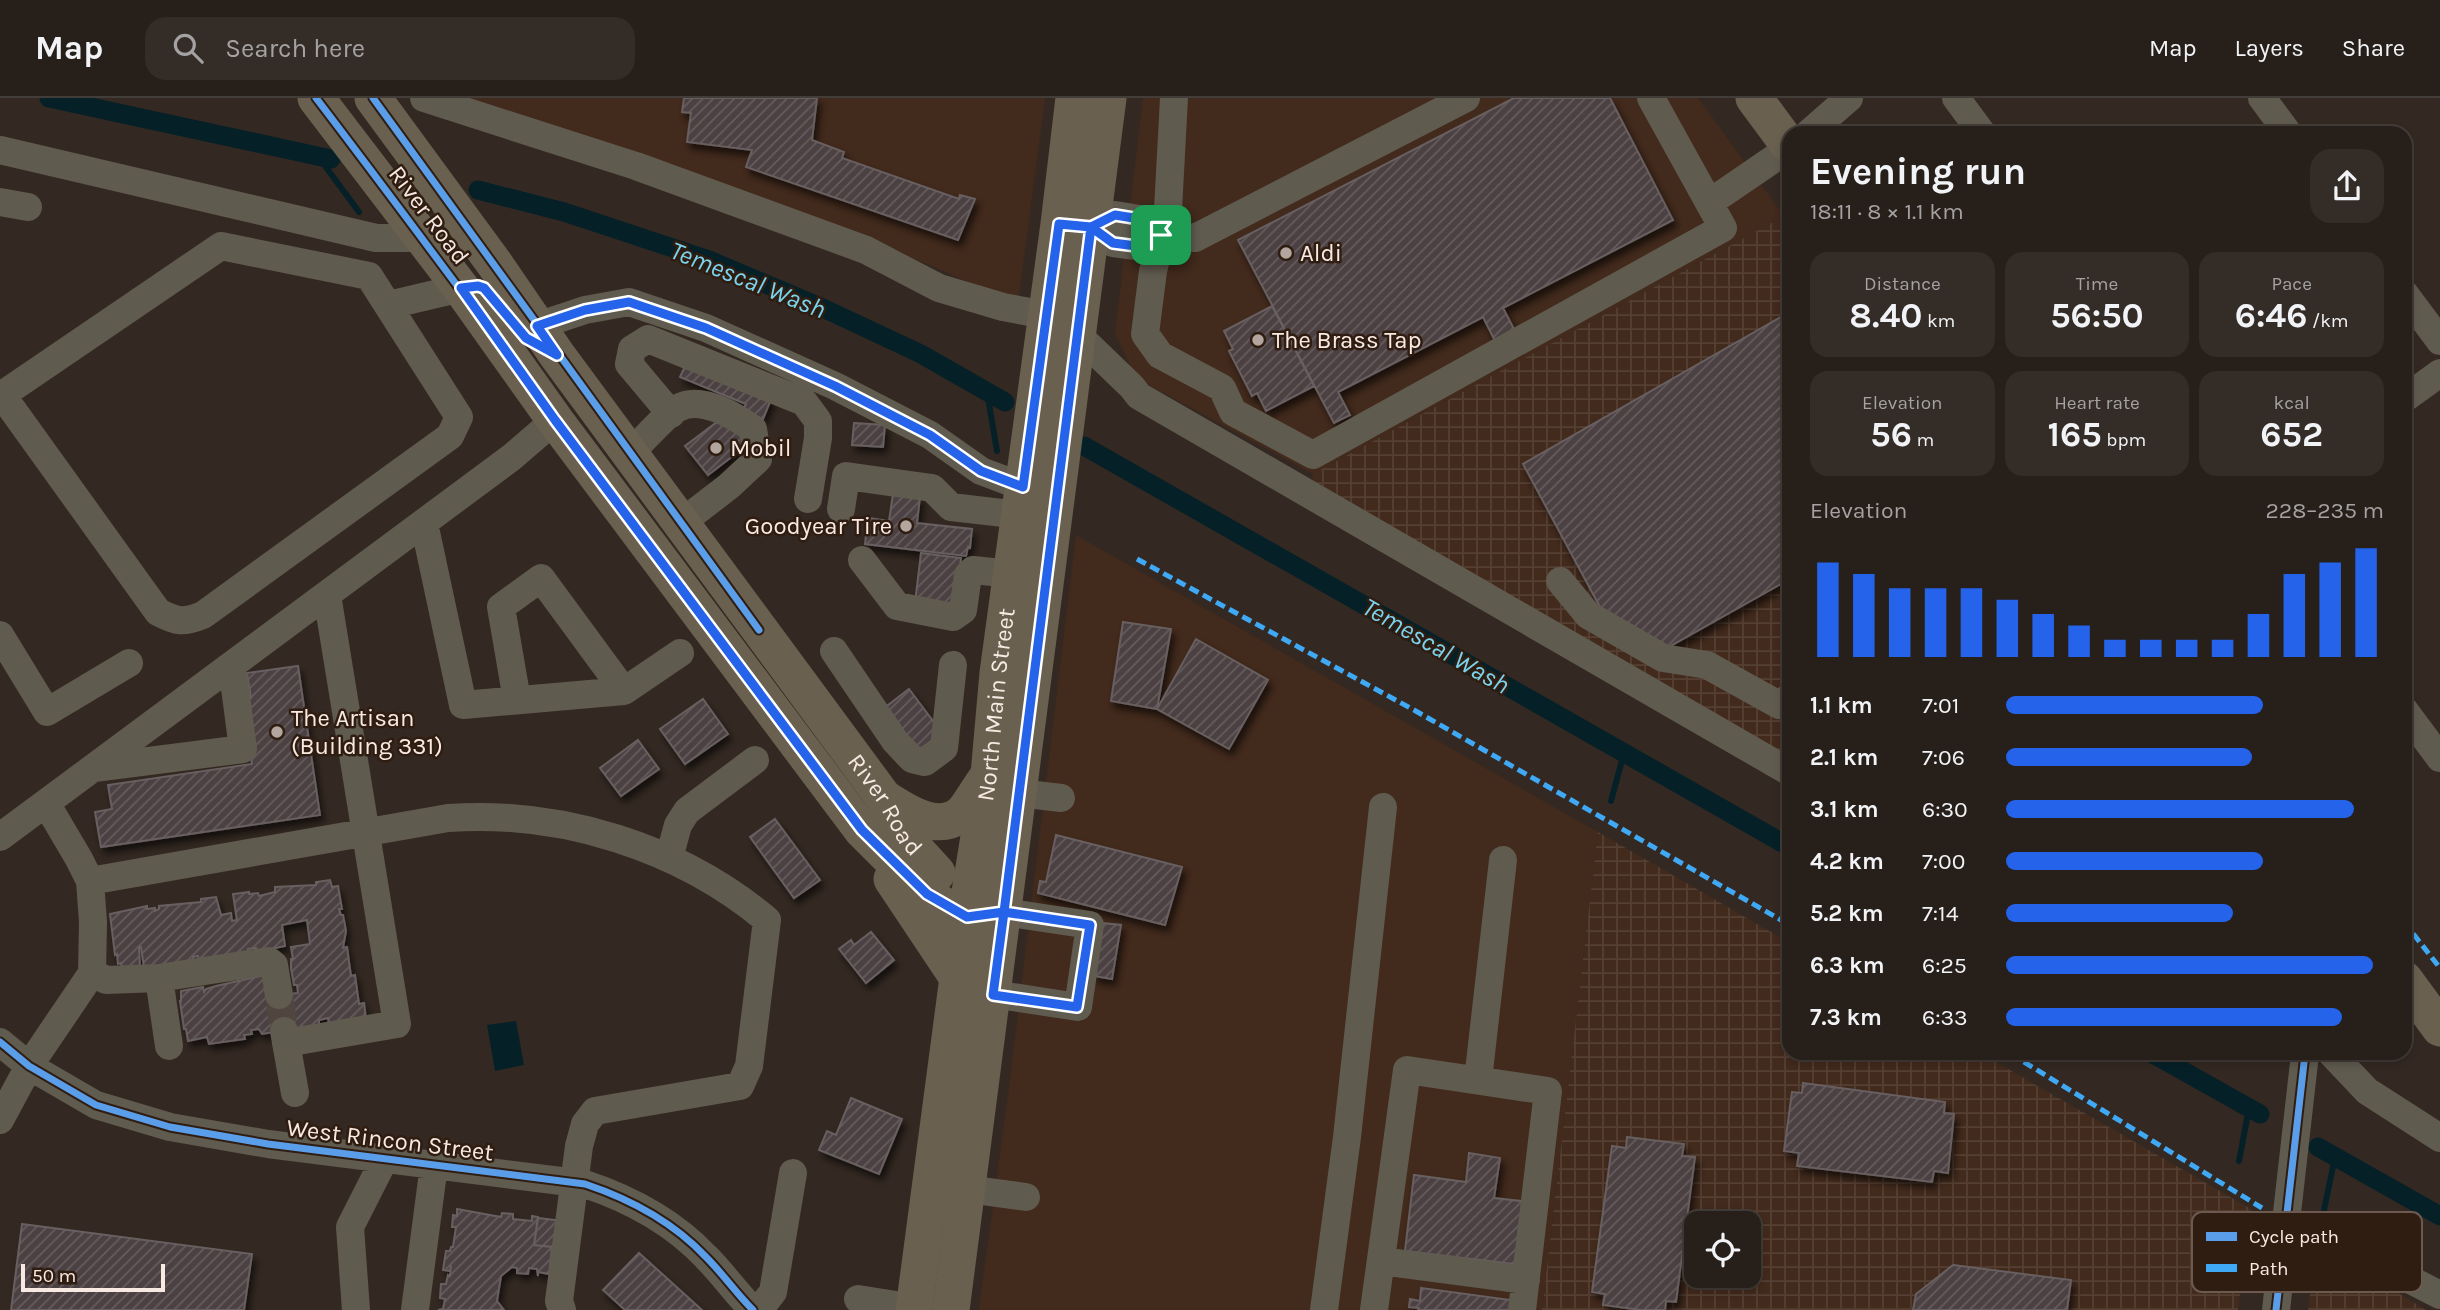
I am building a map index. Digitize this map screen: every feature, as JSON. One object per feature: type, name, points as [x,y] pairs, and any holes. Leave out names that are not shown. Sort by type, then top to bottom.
[{"type":"main road","name":"River Road","points":[[316,98],[461,288],[555,420],[862,830],[927,894],[1004,912]]},
{"type":"main road","name":"River Road","points":[[373,98],[494,263],[547,341],[884,798],[906,839],[931,869],[969,904]]},
{"type":"main road","name":"North Main Street","points":[[1074,98],[1075,225]]},
{"type":"main road","name":"North Main Street","points":[[951,1310],[1004,912],[1004,784],[998,673],[1012,575],[1030,499],[1061,333],[1075,225],[1108,98]]},
{"type":"main road","points":[[1754,98],[1782,138]]},
{"type":"main road","points":[[461,288],[484,288],[526,338],[547,341]]},
{"type":"main road","points":[[555,420],[565,410],[575,413],[689,563],[700,573],[727,586]]},
{"type":"main road","name":"North Main Street","points":[[915,1309],[969,904],[1004,784],[1030,499]]},
{"type":"main road","points":[[884,798],[922,820],[940,822],[960,815],[1004,784]]},
{"type":"main road","points":[[862,830],[936,948],[958,978]]},
{"type":"main road","points":[[2412,990],[2440,1028]]},
{"type":"street","points":[[424,98],[636,166],[866,250],[939,288],[1003,307],[1061,333],[1132,387],[1139,396],[1782,768]]},
{"type":"street","points":[[1174,98],[1168,209],[1153,271],[1145,334],[1160,355],[1222,387],[1233,412],[1313,455],[1723,228],[1651,98]]},
{"type":"street","points":[[1075,225],[1115,215],[1146,220],[1161,235],[1195,239],[1466,98]]},
{"type":"street","points":[[1817,126],[1849,98]]},
{"type":"street","points":[[1956,98],[1977,126]]},
{"type":"street","points":[[2262,98],[2283,126]]},
{"type":"street","points":[[0,150],[376,238],[430,247]]},
{"type":"street","points":[[1709,202],[1782,151]]},
{"type":"street","points":[[0,202],[12,202],[28,207]]},
{"type":"street","points":[[221,246],[369,276],[389,305],[459,416],[450,436],[204,615],[189,621],[173,620],[158,612],[2,395],[221,246]]},
{"type":"street","points":[[389,305],[461,288]]},
{"type":"street","points":[[547,341],[585,310],[629,302],[642,306],[706,328],[835,386],[930,435],[981,471],[1030,499]]},
{"type":"street","points":[[2412,304],[2440,341]]},
{"type":"street","points":[[671,414],[629,364],[632,349],[648,339],[804,402],[817,421],[818,430],[808,499]]},
{"type":"street","points":[[2412,393],[2440,373]]},
{"type":"street","points":[[630,453],[678,407],[698,405],[720,409],[754,429],[758,458],[729,486],[681,523]]},
{"type":"street","points":[[0,837],[512,457],[555,420]]},
{"type":"street","points":[[841,509],[846,476],[932,488],[951,507],[1030,499]]},
{"type":"street","points":[[424,523],[463,705],[624,691],[680,653]]},
{"type":"street","points":[[862,560],[897,606],[953,617],[963,610],[968,575],[973,570],[1012,575]]},
{"type":"street","points":[[517,700],[501,607],[541,578],[624,691]]},
{"type":"street","points":[[1560,580],[1588,615],[1663,658],[1707,665],[1779,705],[1782,703]]},
{"type":"street","points":[[295,1093],[285,1037],[397,1024],[327,595]]},
{"type":"street","points":[[0,635],[47,712],[129,663]]},
{"type":"street","points":[[834,651],[895,741],[912,759],[925,762],[944,748],[953,665]]},
{"type":"street","points":[[93,768],[243,749],[232,665]]},
{"type":"street","points":[[2412,721],[2440,758]]},
{"type":"street","points":[[669,858],[678,825],[687,811],[755,760]]},
{"type":"street","points":[[1004,784],[1061,798]]},
{"type":"street","points":[[0,1119],[29,1066],[92,973],[94,953],[90,881],[46,803]]},
{"type":"street","points":[[1324,1310],[1383,807]]},
{"type":"street","points":[[90,881],[448,818],[485,816],[541,821],[596,833],[650,850],[692,868],[743,900],[766,920],[749,1066],[740,1086],[595,1111],[585,1124],[579,1146],[559,1301],[562,1310]]},
{"type":"street","points":[[1478,1080],[1503,860]]},
{"type":"street","points":[[993,995],[1077,1007],[1090,925],[1004,912]]},
{"type":"street","points":[[92,973],[106,979],[159,978],[269,961],[274,965],[279,995]]},
{"type":"street","points":[[159,978],[169,1046]]},
{"type":"street","name":"West Rincon Street","points":[[0,1042],[29,1066],[96,1105],[170,1127],[268,1143],[575,1183],[612,1193],[668,1225],[706,1256],[753,1310]]},
{"type":"street","points":[[2286,1212],[2304,1060]]},
{"type":"street","points":[[2338,1060],[2367,1091],[2440,1138]]},
{"type":"street","points":[[1374,1310],[1407,1070],[1548,1091],[1522,1310]]},
{"type":"street","points":[[356,1310],[350,1227],[385,1158]]},
{"type":"street","points":[[415,1310],[434,1165]]},
{"type":"street","points":[[759,1310],[773,1292],[793,1172]]},
{"type":"street","points":[[967,1189],[1026,1197]]},
{"type":"street","points":[[1381,1261],[1525,1280]]},
{"type":"street","points":[[2422,1286],[2440,1295]]},
{"type":"street","points":[[2276,1310],[2278,1292]]},
{"type":"street","points":[[858,1299],[915,1309]]},
{"type":"shaded area","points":[[448,98],[1045,98],[1018,304],[930,265]]},
{"type":"shaded area","points":[[1143,98],[1698,98],[1782,213],[1782,217],[1313,474],[1136,378],[1115,333]]},
{"type":"shaded area","points":[[1782,217],[1782,775],[1309,504],[1313,474]]},
{"type":"shaded area","points":[[1076,535],[1598,832],[1542,1310],[979,1310]]},
{"type":"shaded area","points":[[1598,832],[1782,939],[1782,1060],[1992,1060],[2251,1209],[2251,1212],[2192,1212],[2192,1292],[2240,1292],[2238,1310],[1542,1310]]},
{"type":"shaded area","points":[[2310,1292],[2396,1292],[2426,1310],[2308,1310]]},
{"type":"water","points":[[516,1021],[524,1065],[495,1071],[487,1025]]},
{"type":"building","points":[[684,98],[817,98],[812,140],[844,152],[842,158],[959,199],[960,195],[975,199],[958,240],[746,167],[752,150],[687,142],[691,113],[682,112]]},
{"type":"building","points":[[1514,98],[1610,98],[1673,220],[1503,308],[1516,333],[1496,343],[1483,317],[1338,392],[1350,415],[1334,423],[1238,240]]},
{"type":"building","points":[[1272,306],[1314,386],[1266,411],[1257,393],[1252,396],[1229,351],[1233,349],[1224,331]]},
{"type":"building","points":[[1782,316],[1782,583],[1665,649],[1607,620],[1523,464]]},
{"type":"building","points":[[687,362],[772,397],[763,419],[742,411],[746,404],[680,377]]},
{"type":"building","points":[[725,416],[747,445],[708,475],[685,446]]},
{"type":"building","points":[[854,423],[885,425],[883,447],[852,445]]},
{"type":"building","name":"Goodyear Tire","points":[[893,494],[920,497],[917,523],[972,529],[970,548],[968,547],[966,556],[865,544],[868,518],[889,521]]},
{"type":"building","points":[[921,553],[961,558],[955,608],[915,603]]},
{"type":"building","points":[[1123,622],[1171,629],[1157,709],[1111,701]]},
{"type":"building","points":[[1196,639],[1268,680],[1229,749],[1157,709]]},
{"type":"building","name":"The Artisan (Building 331)","points":[[298,666],[320,815],[101,847],[95,812],[112,809],[108,785],[252,764],[243,700],[251,698],[247,673]]},
{"type":"building","points":[[909,689],[942,733],[916,752],[883,709]]},
{"type":"building","points":[[703,699],[728,734],[685,764],[660,729]]},
{"type":"building","points":[[638,740],[659,769],[621,796],[600,768]]},
{"type":"building","points":[[775,819],[820,880],[794,898],[750,837]]},
{"type":"building","points":[[1056,835],[1182,867],[1165,925],[1038,893],[1040,881],[1046,882]]},
{"type":"building","points":[[330,880],[332,887],[338,886],[342,909],[339,909],[346,931],[343,948],[347,947],[351,976],[355,975],[359,1004],[364,1003],[366,1019],[329,1024],[328,1018],[319,1020],[319,1025],[262,1034],[259,1029],[251,1030],[252,1034],[244,1035],[245,1039],[209,1044],[207,1037],[188,1041],[180,1001],[181,991],[203,987],[204,992],[216,986],[265,975],[266,997],[298,993],[291,968],[291,947],[310,944],[307,920],[282,925],[285,946],[256,952],[256,948],[248,949],[248,953],[199,961],[198,956],[193,957],[194,962],[144,968],[139,947],[140,968],[122,971],[121,963],[118,964],[110,914],[147,906],[147,909],[155,908],[155,911],[159,906],[201,902],[201,899],[216,897],[221,915],[231,913],[232,921],[237,920],[233,894],[249,892],[258,893],[259,896],[275,892],[275,887],[316,885],[316,882]]},
{"type":"building","points":[[1102,923],[1121,925],[1112,979],[1094,976]]},
{"type":"building","points":[[871,932],[894,960],[866,983],[839,949],[851,940],[854,945]]},
{"type":"building","points":[[1803,1083],[1945,1102],[1944,1113],[1954,1114],[1948,1173],[1934,1171],[1932,1182],[1797,1166],[1799,1153],[1784,1151],[1792,1092],[1802,1093]]},
{"type":"building","points":[[851,1098],[902,1119],[879,1174],[819,1150],[827,1131],[836,1135]]},
{"type":"building","points":[[1627,1137],[1684,1144],[1682,1156],[1695,1157],[1688,1211],[1684,1211],[1684,1241],[1676,1302],[1666,1301],[1665,1310],[1603,1305],[1605,1294],[1592,1292],[1612,1146],[1626,1148]]},
{"type":"building","points":[[1469,1153],[1500,1158],[1494,1198],[1530,1202],[1522,1265],[1405,1251],[1414,1175],[1466,1182]]},
{"type":"building","points":[[457,1209],[501,1217],[502,1213],[513,1214],[513,1219],[532,1221],[532,1216],[538,1217],[534,1245],[552,1247],[549,1274],[538,1272],[538,1276],[537,1269],[529,1268],[528,1274],[517,1273],[517,1268],[512,1267],[501,1276],[497,1301],[504,1310],[438,1310],[443,1309],[445,1299],[440,1298],[441,1284],[446,1284],[448,1275],[450,1276],[451,1265],[450,1271],[443,1270],[446,1251],[453,1247],[456,1227],[452,1227],[453,1215],[457,1216]]},
{"type":"building","points":[[538,1218],[564,1221],[552,1247],[534,1245]]},
{"type":"building","points":[[22,1224],[252,1254],[244,1310],[11,1310]]},
{"type":"building","points":[[639,1253],[702,1310],[625,1310],[603,1290]]},
{"type":"building","points":[[1953,1265],[2071,1280],[2067,1310],[1913,1310],[1916,1294]]},
{"type":"building","points":[[1421,1288],[1518,1301],[1517,1310],[1418,1310],[1419,1308],[1409,1307],[1410,1299],[1420,1301]]},
{"type":"waterway","name":"Temescal Wash","points":[[49,98],[331,159]]},
{"type":"waterway","points":[[317,155],[359,212]]},
{"type":"waterway","name":"Temescal Wash","points":[[478,190],[564,212],[709,260],[825,309],[921,354],[1005,402]]},
{"type":"waterway","points":[[987,392],[997,451]]},
{"type":"waterway","name":"Temescal Wash","points":[[1084,446],[1782,843]]},
{"type":"waterway","points":[[1611,801],[1624,753]]},
{"type":"waterway","name":"Temescal Wash","points":[[2164,1060],[2260,1114]]},
{"type":"waterway","points":[[2239,1161],[2249,1108]]},
{"type":"waterway","name":"Temescal Wash","points":[[2318,1147],[2440,1216]]},
{"type":"waterway","points":[[2324,1210],[2335,1157]]},
{"type":"tunnel","points":[[279,995],[284,1031]]},
{"type":"marked path","points":[[1137,559],[1414,710],[1782,921]]},
{"type":"marked path","points":[[2412,932],[2440,968]]},
{"type":"marked path","points":[[2021,1060],[2262,1208]]},
{"type":"cycle path","points":[[316,98],[736,660]]},
{"type":"cycle path","points":[[373,98],[759,630]]},
{"type":"cycle path","points":[[0,1042],[29,1066],[96,1105],[170,1127],[268,1144],[585,1184],[634,1204],[680,1233],[712,1263],[753,1310]]},
{"type":"cycle path","points":[[2287,1212],[2304,1060]]},
{"type":"cycle path","points":[[2276,1310],[2278,1292]]},
{"type":"place","name":"Aldi","points":[[1286,253]]},
{"type":"place","name":"The Brass Tap","points":[[1258,340]]},
{"type":"place","name":"Mobil","points":[[716,448]]},
{"type":"place","name":"Goodyear Tire","points":[[906,526]]},
{"type":"place","name":"The Artisan (Building 331)","points":[[277,732]]},
{"type":"route","points":[[1161,235],[1144,247],[1113,243],[1091,227],[1004,912],[993,995],[1077,1007],[1090,925],[1004,912],[967,917],[927,894],[862,830],[555,420],[461,288],[484,288],[526,338],[557,355],[537,326],[585,310],[629,302],[706,328],[835,386],[930,435],[981,471],[1023,487],[1059,224],[1091,227],[1115,215],[1146,220],[1161,235]]}]
